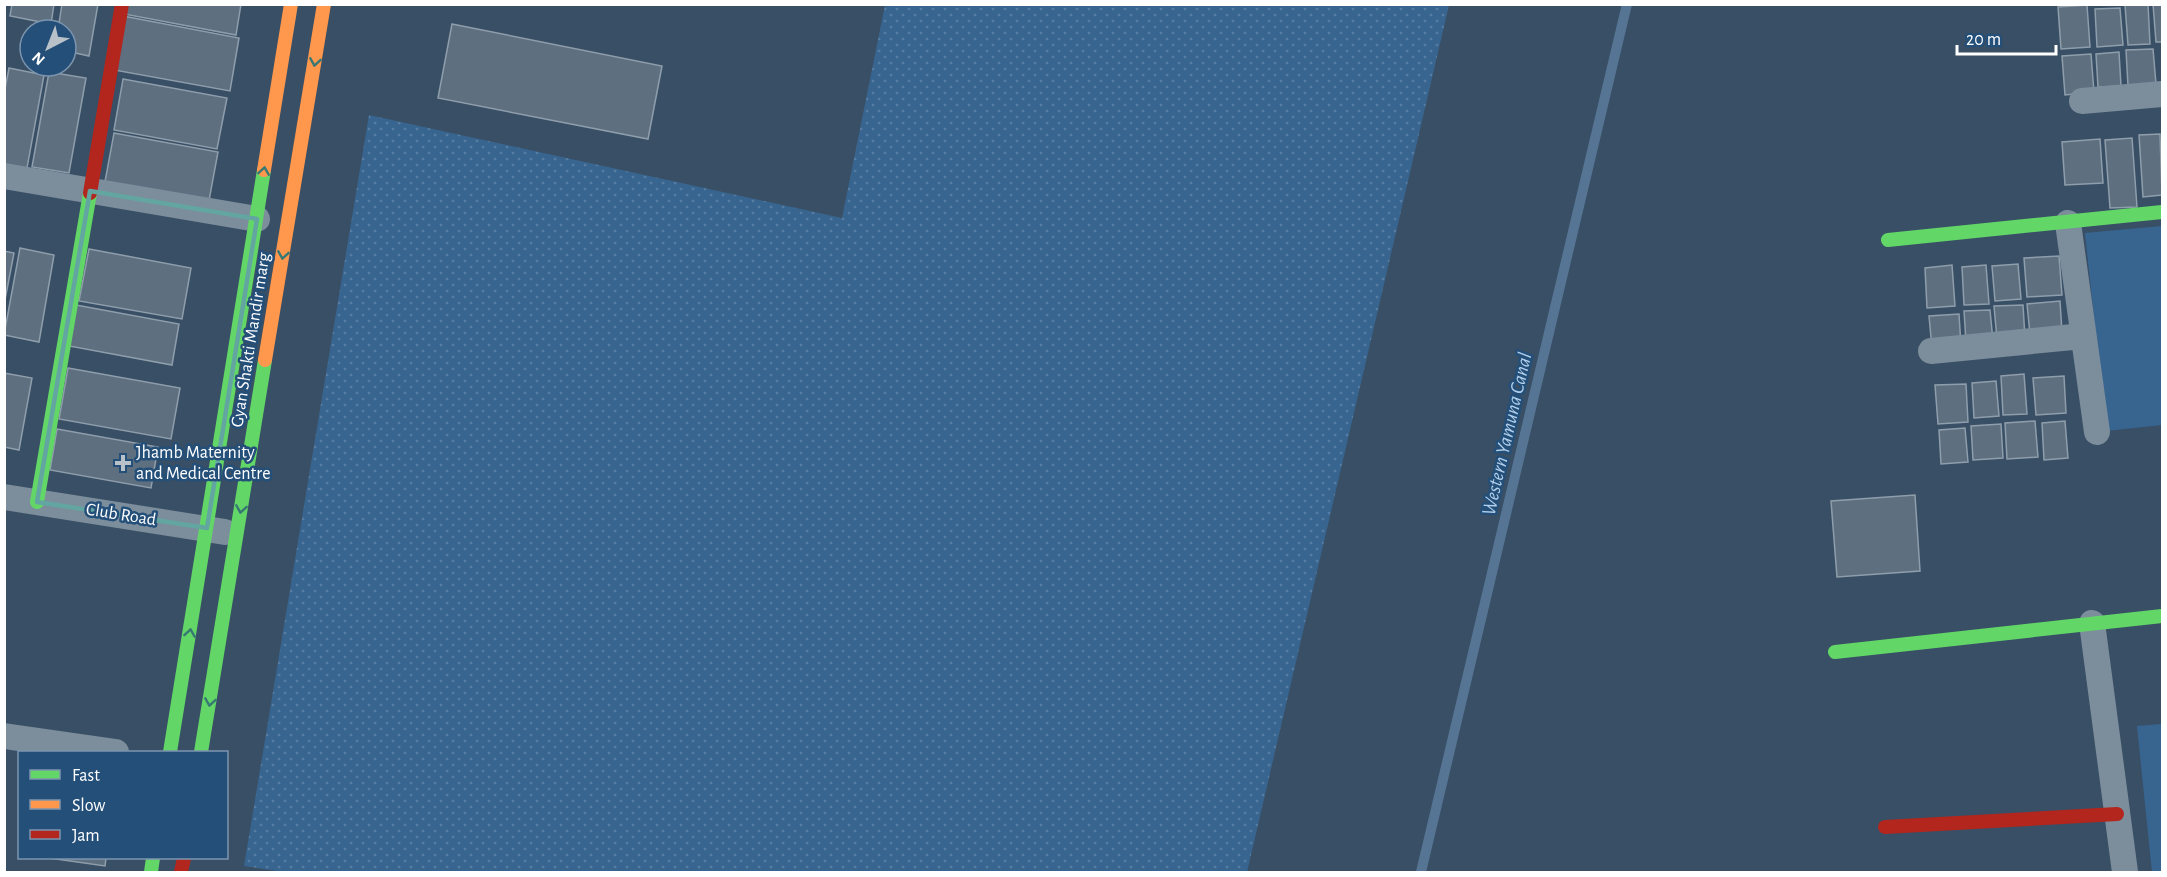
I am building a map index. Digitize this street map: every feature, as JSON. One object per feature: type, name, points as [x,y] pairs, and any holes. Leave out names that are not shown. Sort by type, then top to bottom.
[{"type":"street","points":[[37,502],[122,4]]},
{"type":"street","name":"Gyan Shakti Mandir marg","points":[[171,751],[291,4]]},
{"type":"street","name":"Gyan Shakti Mandir marg","points":[[201,751],[324,4]]},
{"type":"street","points":[[2082,101],[2163,94]]},
{"type":"street","points":[[4,176],[257,219]]},
{"type":"street","points":[[1888,240],[2163,212]]},
{"type":"street","points":[[2068,223],[2097,432]]},
{"type":"street","points":[[1931,351],[2083,336]]},
{"type":"street","name":"Club Road","points":[[4,497],[237,534]]},
{"type":"street","points":[[1835,652],[2163,615]]},
{"type":"street","points":[[2092,623],[2125,873]]},
{"type":"street","points":[[4,736],[103,751]]},
{"type":"street","points":[[1885,826],[2117,814]]},
{"type":"highlighted area","points":[[90,191],[257,219],[207,528],[37,502]]},
{"type":"shaded area","points":[[885,5],[1449,5],[1247,872],[284,872],[244,866],[369,115],[842,218]]},
{"type":"shaded area","points":[[2162,226],[2162,425],[2106,431],[2085,233]]},
{"type":"shaded area","points":[[2162,724],[2162,872],[2152,872],[2137,726]]},
{"type":"building","points":[[12,4],[54,4],[52,18],[10,16]]},
{"type":"building","points":[[62,4],[98,4],[89,56],[78,54],[78,18],[60,18]]},
{"type":"building","points":[[126,4],[241,4],[236,35],[124,14]]},
{"type":"building","points":[[2148,4],[2150,44],[2128,45],[2125,5]]},
{"type":"building","points":[[2153,4],[2162,4],[2162,42],[2156,42]]},
{"type":"building","points":[[2087,5],[2090,47],[2061,49],[2058,7]]},
{"type":"building","points":[[2120,8],[2123,45],[2097,47],[2095,9]]},
{"type":"building","points":[[123,16],[239,38],[230,91],[114,70]]},
{"type":"building","points":[[452,24],[662,66],[648,139],[438,98]]},
{"type":"building","points":[[2153,49],[2156,84],[2128,86],[2126,50]]},
{"type":"building","points":[[2119,52],[2121,86],[2098,87],[2096,54]]},
{"type":"building","points":[[2091,54],[2094,92],[2065,95],[2062,56]]},
{"type":"building","points":[[9,68],[18,70],[18,78],[43,78],[27,168],[4,164],[4,94]]},
{"type":"building","points":[[48,78],[86,78],[69,173],[32,167]]},
{"type":"building","points":[[123,79],[227,98],[217,149],[114,130]]},
{"type":"building","points":[[114,133],[218,152],[208,206],[104,187]]},
{"type":"building","points":[[2160,134],[2162,195],[2143,197],[2139,135]]},
{"type":"building","points":[[2132,138],[2137,207],[2110,208],[2105,140]]},
{"type":"building","points":[[2100,139],[2103,183],[2065,185],[2062,142]]},
{"type":"building","points":[[20,248],[54,255],[39,342],[4,335]]},
{"type":"building","points":[[89,249],[191,268],[182,319],[79,301]]},
{"type":"building","points":[[4,251],[14,253],[4,305]]},
{"type":"building","points":[[2059,256],[2062,295],[2027,297],[2024,258]]},
{"type":"building","points":[[2018,264],[2021,299],[1995,301],[1992,266]]},
{"type":"building","points":[[1952,265],[1955,306],[1927,308],[1925,268]]},
{"type":"building","points":[[1986,265],[1989,304],[1964,305],[1962,267]]},
{"type":"building","points":[[2060,301],[2062,332],[2030,334],[2027,304]]},
{"type":"building","points":[[76,305],[179,324],[172,365],[69,346]]},
{"type":"building","points":[[2023,305],[2025,338],[1997,339],[1994,306]]},
{"type":"building","points":[[1990,310],[1993,341],[1966,342],[1964,311]]},
{"type":"building","points":[[1959,314],[1961,346],[1932,348],[1929,316]]},
{"type":"building","points":[[68,368],[180,388],[171,439],[59,419]]},
{"type":"building","points":[[4,373],[32,378],[19,450],[4,447]]},
{"type":"building","points":[[2024,374],[2027,414],[2003,415],[2001,376]]},
{"type":"building","points":[[2064,376],[2066,413],[2036,415],[2033,378]]},
{"type":"building","points":[[1996,381],[1999,416],[1974,418],[1972,383]]},
{"type":"building","points":[[1966,384],[1968,422],[1938,424],[1935,385]]},
{"type":"building","points":[[2035,421],[2038,457],[2007,459],[2005,423]]},
{"type":"building","points":[[2065,421],[2068,458],[2044,460],[2042,423]]},
{"type":"building","points":[[2001,424],[2003,458],[1973,460],[1971,426]]},
{"type":"building","points":[[1965,428],[1968,462],[1941,464],[1939,430]]},
{"type":"building","points":[[57,429],[158,447],[151,488],[50,470]]},
{"type":"building","points":[[1915,495],[1920,571],[1837,577],[1831,501]]},
{"type":"building","points":[[56,859],[106,859],[105,866]]},
{"type":"waterway","name":"Western Yamuna Canal","points":[[1421,872],[1627,4]]},
{"type":"traffic: fast","points":[[170,751],[264,170]]},
{"type":"traffic: fast","points":[[37,502],[90,193]]},
{"type":"traffic: fast","points":[[1888,240],[2162,212]]},
{"type":"traffic: fast","points":[[201,751],[265,360]]},
{"type":"traffic: fast","points":[[1835,652],[2162,616]]},
{"type":"traffic: fast","points":[[151,872],[153,859]]},
{"type":"traffic: slow","points":[[264,170],[291,4]]},
{"type":"traffic: slow","points":[[265,360],[324,4]]},
{"type":"traffic: jam","points":[[90,193],[122,4]]},
{"type":"traffic: jam","points":[[1885,827],[2117,814]]},
{"type":"traffic: jam","points":[[181,872],[184,859]]},
{"type":"place","name":"Jhamb Maternity and Medical Centre","points":[[123,463]]}]
